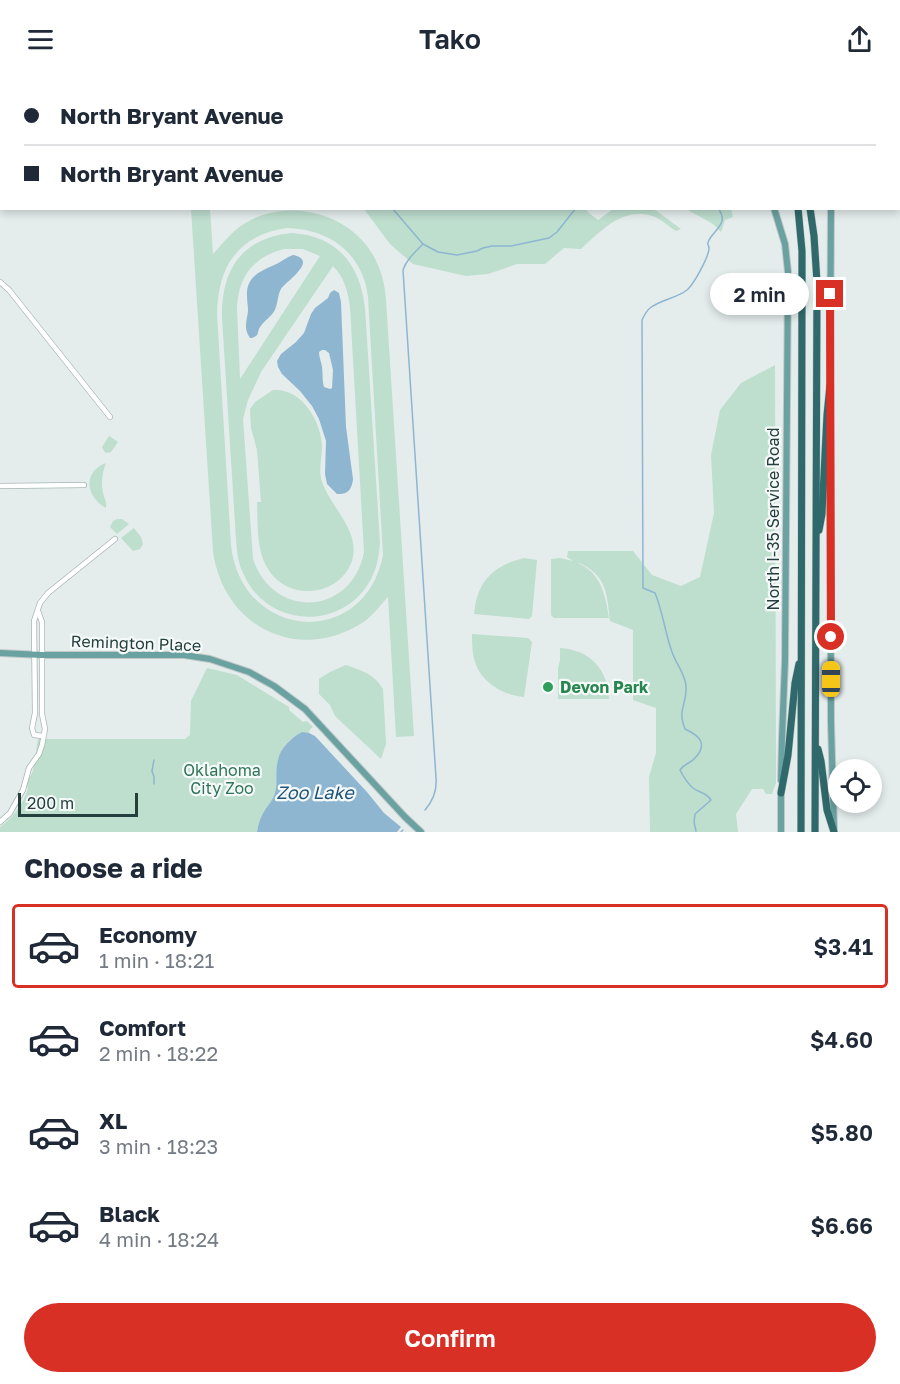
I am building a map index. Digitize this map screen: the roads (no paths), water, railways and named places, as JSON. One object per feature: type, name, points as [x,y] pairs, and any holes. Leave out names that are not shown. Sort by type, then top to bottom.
[{"type":"highway","points":[[798,210],[802,251],[801,832]]},
{"type":"highway","points":[[810,210],[817,282],[815,832]]},
{"type":"highway","points":[[816,550],[822,514],[830,385]]},
{"type":"highway","points":[[781,793],[788,754],[795,683],[802,650]]},
{"type":"highway","points":[[815,741],[821,761],[827,810],[834,832]]},
{"type":"main road","name":"North I-35 Service Road","points":[[775,210],[785,244],[788,273],[785,661],[781,832]]},
{"type":"main road","points":[[831,210],[831,722],[834,832]]},
{"type":"main road","name":"Remington Place","points":[[0,652],[38,655],[184,655],[210,659],[249,672],[274,686],[305,709],[408,821],[421,832]]},
{"type":"street","points":[[0,282],[9,290],[110,417]]},
{"type":"street","points":[[0,486],[84,485]]},
{"type":"street","points":[[43,736],[36,736],[32,732],[42,622],[38,611],[40,603],[44,596],[115,539]]},
{"type":"street","points":[[0,822],[10,813],[23,790],[29,768],[39,754],[45,729],[38,655]]},
{"type":"water","points":[[293,255],[300,258],[303,262],[302,266],[281,289],[273,313],[261,326],[257,335],[250,338],[246,324],[247,290],[251,280],[262,271]]},
{"type":"water","points":[[334,290],[339,293],[341,302],[346,427],[353,479],[349,491],[341,494],[337,494],[327,484],[326,441],[319,419],[300,391],[282,374],[277,361],[281,354],[304,333],[311,314],[328,298]],"holes":[[[325,350],[329,353],[333,370],[332,388],[330,389],[324,387],[319,354]]]},
{"type":"water","name":"Zoo Lake","points":[[302,732],[315,736],[384,813],[401,827],[397,832],[257,832],[261,817],[275,793],[277,764],[281,751],[287,743]]},
{"type":"waterway","points":[[394,210],[423,244],[438,252],[457,255],[492,246],[511,246],[549,238],[557,232],[574,210]]},
{"type":"waterway","points":[[696,831],[695,814],[711,800],[707,795],[695,790],[680,770],[695,758],[701,744],[698,737],[685,729],[682,712],[686,683],[672,652],[655,593],[643,588],[642,320],[650,308],[683,293],[693,282],[706,258],[709,240],[722,222],[719,210]]},
{"type":"waterway","points":[[423,244],[409,259],[403,270],[436,778],[434,795],[425,810]]},
{"type":"waterway","points":[[154,760],[152,771],[154,784]]},
{"type":"place","name":"Devon Park","points":[[548,687]]},
{"type":"park label","name":"Oklahoma City Zoo","points":[[222,779]]}]
